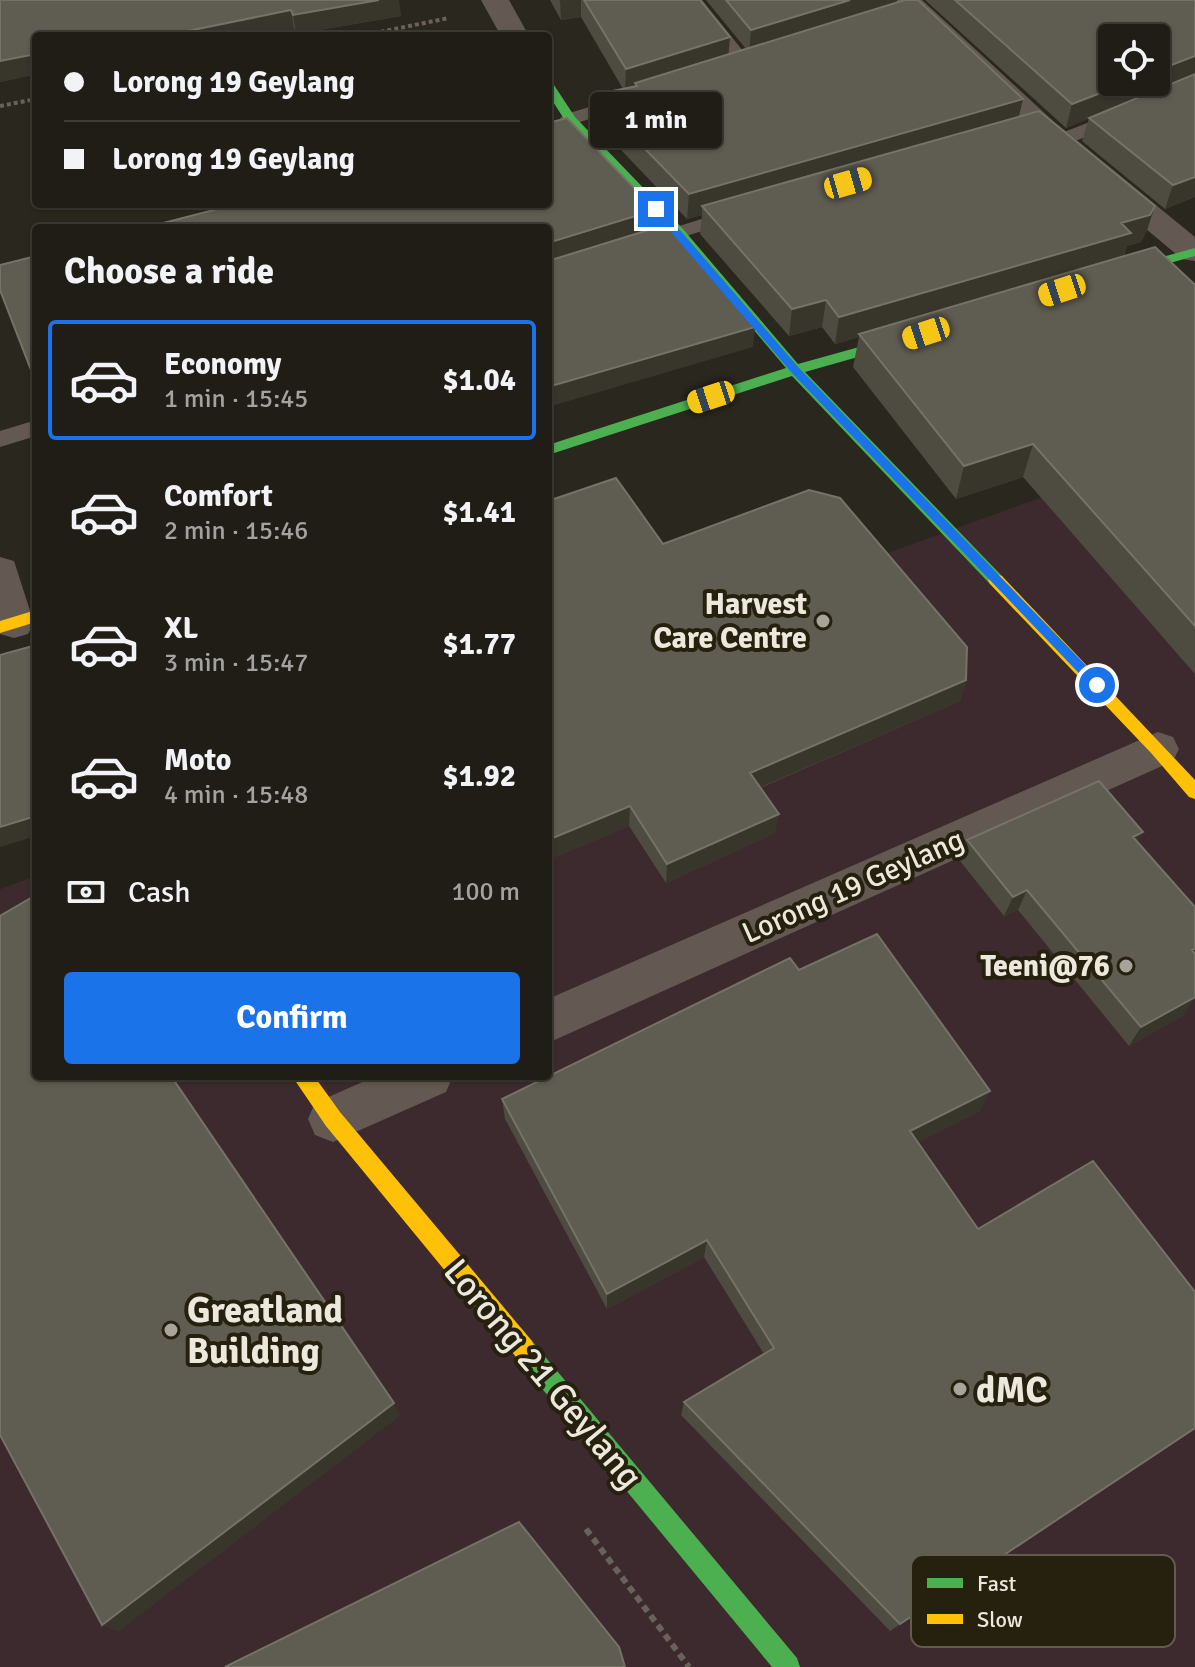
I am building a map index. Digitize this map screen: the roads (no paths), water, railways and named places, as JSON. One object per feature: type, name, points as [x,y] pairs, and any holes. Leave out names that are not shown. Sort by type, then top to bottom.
[{"type":"street","points":[[497,4],[513,32]]},
{"type":"street","points":[[909,8],[1041,133],[1194,252]]},
{"type":"street","name":"Lorong 19 Geylang","points":[[552,98],[559,122],[678,232],[795,370],[1184,775],[552,1020]]},
{"type":"street","points":[[1088,282],[1194,252]]},
{"type":"street","points":[[552,449],[795,370],[927,332]]},
{"type":"street","points":[[0,571],[17,622]]},
{"type":"street","name":"Lorong 21 Geylang","points":[[305,1080],[333,1119],[788,1667]]},
{"type":"street","points":[[333,1119],[420,1080]]},
{"type":"lane","points":[[693,0],[745,65]]},
{"type":"lane","points":[[559,122],[648,95]]},
{"type":"lane","points":[[1041,133],[1139,108]]},
{"type":"lane","points":[[637,246],[763,207]]},
{"type":"lane","points":[[0,439],[32,429]]},
{"type":"place","name":"Harvest Care Centre","points":[[823,621]]},
{"type":"place","name":"Teeni@76","points":[[1126,966]]},
{"type":"place","name":"Greatland Building","points":[[171,1330]]},
{"type":"place","name":"dMC","points":[[960,1389]]}]
